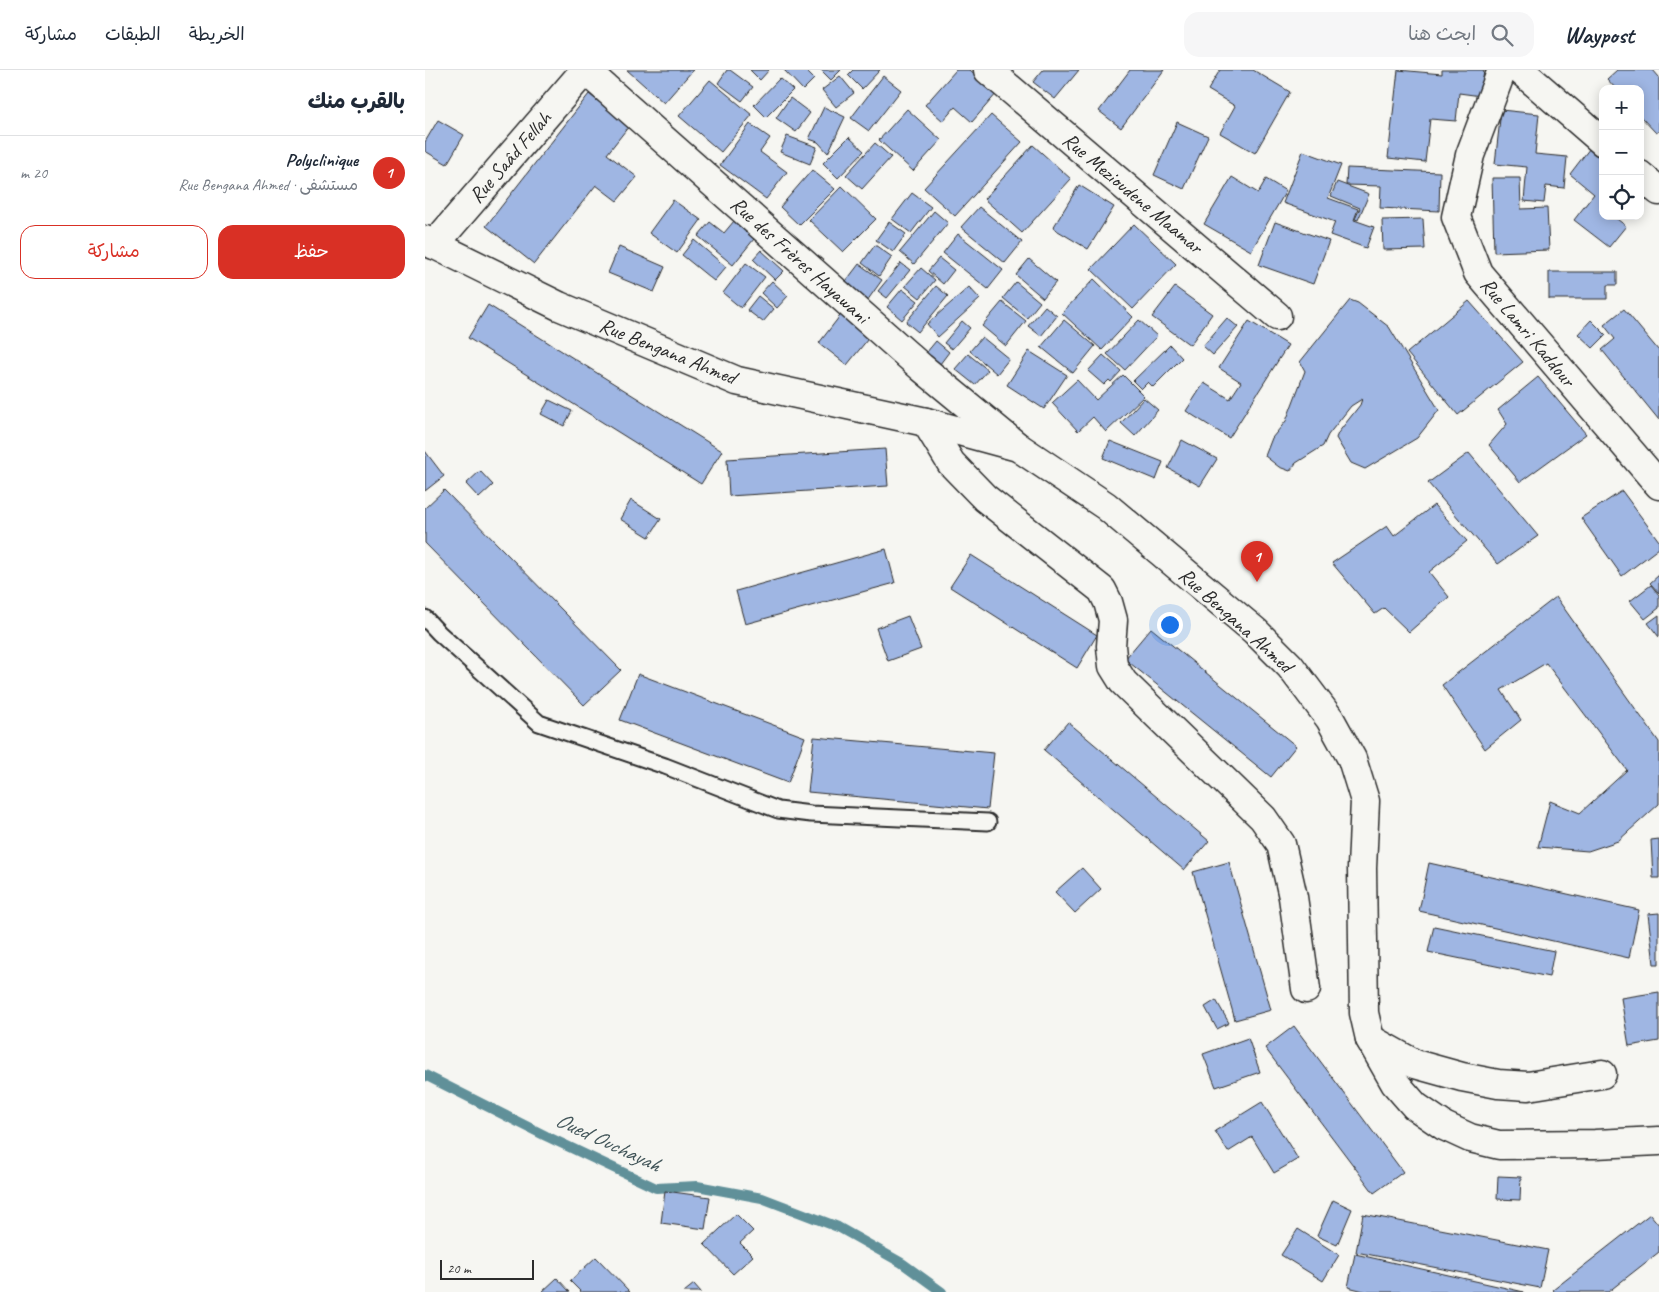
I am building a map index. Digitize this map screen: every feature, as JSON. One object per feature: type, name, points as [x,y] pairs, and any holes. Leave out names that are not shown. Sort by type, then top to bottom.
[{"type":"street","name":"Rue Saâd Fellah","points":[[430,242],[585,70]]},
{"type":"street","name":"Rue des Frères Hayawani","points":[[585,70],[921,367],[1018,447]]},
{"type":"street","name":"Rue Mezioudene Maamar","points":[[988,70],[1277,316]]},
{"type":"street","name":"Rue Lamri Kaddour","points":[[1502,70],[1470,155],[1456,217],[1478,273],[1659,485]]},
{"type":"street","points":[[1520,70],[1599,139]]},
{"type":"street","points":[[1644,178],[1659,191]]},
{"type":"street","name":"Rue Bengana Ahmed","points":[[430,242],[559,306],[737,381],[926,422],[1018,447],[1106,506],[1255,631],[1290,666],[1330,719],[1352,759],[1365,801],[1363,868],[1364,1014],[1371,1039],[1395,1083],[1415,1106],[1444,1126],[1470,1138],[1499,1145],[1659,1141]]},
{"type":"street","points":[[926,422],[951,463],[985,498],[1102,590],[1108,602],[1113,620],[1111,646],[1113,666],[1123,682],[1263,818],[1281,844],[1293,897],[1307,989]]},
{"type":"street","points":[[1371,1039],[1415,1064],[1462,1077],[1498,1084],[1528,1086],[1602,1074]]},
{"type":"lane","points":[[425,618],[439,633],[539,723],[665,766],[778,810],[811,814],[988,822]]},
{"type":"building","points":[[627,70],[693,70],[664,103]]},
{"type":"building","points":[[727,70],[730,70],[753,87],[742,101],[718,83]]},
{"type":"building","points":[[750,70],[769,70],[760,80]]},
{"type":"building","points":[[784,70],[805,70],[814,79],[803,90]]},
{"type":"building","points":[[821,70],[841,70],[831,80]]},
{"type":"building","points":[[853,70],[880,70],[862,89],[848,75]]},
{"type":"building","points":[[956,70],[970,70],[997,93],[972,122],[955,107],[943,121],[925,105]]},
{"type":"building","points":[[1043,70],[1079,70],[1055,99],[1033,82]]},
{"type":"building","points":[[1130,70],[1164,70],[1121,128],[1099,111]]},
{"type":"building","points":[[1220,70],[1253,70],[1290,92],[1255,153],[1220,133],[1235,106],[1208,90]]},
{"type":"building","points":[[1398,70],[1442,74],[1442,70],[1484,70],[1481,96],[1459,93],[1456,121],[1430,119],[1425,162],[1388,158]]},
{"type":"building","points":[[1617,70],[1653,70],[1659,77],[1659,131],[1656,133],[1644,120],[1644,85],[1612,85],[1607,79]]},
{"type":"building","points":[[840,76],[854,93],[836,107],[822,90]]},
{"type":"building","points":[[883,76],[901,90],[869,131],[851,118]]},
{"type":"building","points":[[780,78],[793,90],[766,117],[754,105]]},
{"type":"building","points":[[710,80],[752,115],[721,152],[679,116]]},
{"type":"building","points":[[589,94],[629,126],[607,154],[637,177],[617,201],[596,185],[534,264],[486,226]]},
{"type":"building","points":[[790,98],[810,113],[796,132],[776,118]]},
{"type":"building","points":[[824,107],[845,117],[828,153],[818,142],[809,139]]},
{"type":"building","points":[[907,109],[941,140],[913,171],[879,140]]},
{"type":"building","points":[[1501,110],[1539,114],[1535,154],[1567,157],[1564,188],[1546,186],[1544,203],[1524,201],[1527,167],[1495,164]]},
{"type":"building","points":[[991,115],[1022,142],[955,216],[924,188]]},
{"type":"building","points":[[438,120],[464,135],[447,164],[425,151],[425,142]]},
{"type":"building","points":[[1177,122],[1208,136],[1184,189],[1154,175]]},
{"type":"building","points":[[750,124],[770,138],[760,152],[787,172],[766,199],[720,165]]},
{"type":"building","points":[[787,136],[817,147],[810,164],[780,152]]},
{"type":"building","points":[[849,137],[864,151],[838,178],[823,163]]},
{"type":"building","points":[[875,143],[891,157],[862,189],[846,175]]},
{"type":"building","points":[[1593,144],[1599,148],[1599,220],[1618,220],[1626,226],[1609,247],[1574,220],[1594,194],[1570,174]]},
{"type":"building","points":[[1033,145],[1071,179],[1022,233],[984,199]]},
{"type":"building","points":[[1303,151],[1341,165],[1328,198],[1358,209],[1354,220],[1374,227],[1366,248],[1330,235],[1335,222],[1283,203]]},
{"type":"building","points":[[1347,168],[1440,172],[1439,211],[1380,208],[1381,186],[1346,185]]},
{"type":"building","points":[[812,170],[835,189],[799,225],[780,207]]},
{"type":"building","points":[[1232,177],[1258,193],[1266,179],[1286,191],[1251,251],[1204,224]]},
{"type":"building","points":[[1492,178],[1520,178],[1521,209],[1547,208],[1549,250],[1494,252]]},
{"type":"building","points":[[1337,182],[1369,194],[1358,220],[1355,219],[1360,208],[1331,196]]},
{"type":"building","points":[[1079,185],[1114,207],[1088,249],[1053,228]]},
{"type":"building","points":[[842,186],[876,219],[843,252],[809,220]]},
{"type":"building","points":[[912,193],[931,207],[911,233],[892,219]]},
{"type":"building","points":[[673,200],[701,220],[677,253],[649,233]]},
{"type":"building","points":[[979,207],[1022,242],[1005,263],[961,227]]},
{"type":"building","points":[[934,211],[948,223],[914,264],[900,252]]},
{"type":"building","points":[[1423,219],[1425,249],[1383,250],[1382,220]]},
{"type":"building","points":[[734,221],[754,239],[733,265],[698,236],[710,222],[724,233]]},
{"type":"building","points":[[889,222],[906,234],[893,252],[876,240]]},
{"type":"building","points":[[1275,222],[1329,241],[1313,284],[1259,265]]},
{"type":"building","points":[[1134,224],[1176,264],[1133,309],[1091,269]]},
{"type":"building","points":[[958,234],[1003,270],[988,289],[943,253]]},
{"type":"building","points":[[694,240],[726,267],[714,281],[682,255]]},
{"type":"building","points":[[875,245],[892,257],[879,276],[862,263]]},
{"type":"building","points":[[619,247],[665,267],[654,292],[608,273]]},
{"type":"building","points":[[761,250],[784,271],[775,280],[753,259]]},
{"type":"building","points":[[939,258],[954,270],[943,284],[928,271]]},
{"type":"building","points":[[1029,259],[1056,282],[1043,298],[1016,275]]},
{"type":"building","points":[[746,263],[765,277],[741,308],[723,293]]},
{"type":"building","points":[[901,263],[910,270],[887,298],[878,291]]},
{"type":"building","points":[[859,264],[882,280],[867,301],[843,285]]},
{"type":"building","points":[[921,268],[935,280],[920,298],[905,286]]},
{"type":"building","points":[[1549,272],[1617,272],[1617,285],[1607,285],[1607,299],[1549,299]]},
{"type":"building","points":[[1094,279],[1133,317],[1102,350],[1062,313]]},
{"type":"building","points":[[772,281],[788,296],[777,308],[761,293]]},
{"type":"building","points":[[1016,282],[1040,302],[1027,318],[1003,298]]},
{"type":"building","points":[[936,286],[948,296],[918,332],[906,322]]},
{"type":"building","points":[[969,287],[980,299],[938,337],[927,324]]},
{"type":"building","points":[[1175,287],[1212,314],[1190,345],[1152,317]]},
{"type":"building","points":[[902,289],[918,301],[902,320],[887,307]]},
{"type":"building","points":[[758,296],[774,309],[763,322],[747,310]]},
{"type":"building","points":[[1350,300],[1358,303],[1389,327],[1439,410],[1417,438],[1365,469],[1351,463],[1336,438],[1360,405],[1362,399],[1351,406],[1328,435],[1323,446],[1296,463],[1290,471],[1279,467],[1265,456],[1272,438],[1286,421],[1305,371],[1300,362]]},
{"type":"building","points":[[1469,301],[1523,362],[1458,415],[1407,353]]},
{"type":"building","points":[[1002,302],[1026,321],[1006,346],[982,326]]},
{"type":"building","points":[[488,305],[722,451],[701,484],[468,338]]},
{"type":"building","points":[[1045,306],[1057,316],[1041,336],[1028,326]]},
{"type":"building","points":[[1624,309],[1659,351],[1659,420],[1602,350],[1615,339],[1604,325]]},
{"type":"building","points":[[843,312],[872,334],[847,365],[819,343]]},
{"type":"building","points":[[1227,318],[1238,327],[1213,355],[1203,346]]},
{"type":"building","points":[[1064,320],[1095,346],[1073,373],[1041,347]]},
{"type":"building","points":[[1139,320],[1157,336],[1125,370],[1107,354]]},
{"type":"building","points":[[1591,320],[1606,335],[1593,348],[1578,334]]},
{"type":"building","points":[[962,321],[970,328],[952,349],[944,343]]},
{"type":"building","points":[[1249,321],[1288,345],[1229,438],[1186,411],[1204,383],[1230,399],[1241,382],[1219,368]]},
{"type":"building","points":[[982,337],[1009,359],[997,374],[970,351]]},
{"type":"building","points":[[936,341],[949,352],[940,364],[926,353]]},
{"type":"building","points":[[1170,345],[1182,358],[1153,387],[1148,382],[1141,389],[1133,381]]},
{"type":"building","points":[[1029,351],[1067,375],[1044,409],[1007,385]]},
{"type":"building","points":[[968,354],[988,370],[975,385],[955,369]]},
{"type":"building","points":[[1103,355],[1121,371],[1111,382],[1109,380],[1104,385],[1088,371]]},
{"type":"building","points":[[1123,375],[1144,396],[1106,432],[1093,417],[1078,431],[1052,403],[1077,380],[1096,400]]},
{"type":"building","points":[[1538,377],[1586,434],[1520,482],[1489,445],[1507,424],[1498,410]]},
{"type":"building","points":[[1144,398],[1158,410],[1135,436],[1121,423]]},
{"type":"building","points":[[549,400],[572,411],[564,426],[541,414]]},
{"type":"building","points":[[1182,440],[1217,459],[1200,486],[1168,468]]},
{"type":"building","points":[[1110,441],[1163,462],[1156,480],[1103,458]]},
{"type":"building","points":[[885,449],[888,486],[729,496],[727,459]]},
{"type":"building","points":[[425,451],[444,476],[425,491]]},
{"type":"building","points":[[1469,453],[1538,536],[1498,564],[1428,483]]},
{"type":"building","points":[[480,471],[493,485],[479,498],[466,484]]},
{"type":"building","points":[[444,490],[621,670],[584,705],[425,543],[425,508]]},
{"type":"building","points":[[1622,491],[1659,541],[1659,548],[1622,576],[1581,518]]},
{"type":"building","points":[[631,500],[661,519],[649,537],[620,519]]},
{"type":"building","points":[[1434,505],[1467,541],[1429,572],[1449,597],[1409,632],[1384,608],[1375,614],[1332,563],[1387,526],[1394,536]]},
{"type":"building","points":[[886,549],[895,583],[745,624],[736,591]]},
{"type":"building","points":[[971,555],[1097,635],[1077,668],[950,587]]},
{"type":"building","points":[[1659,575],[1659,593],[1650,583]]},
{"type":"building","points":[[1651,585],[1659,595],[1659,608],[1645,619],[1630,601]]},
{"type":"building","points":[[1556,597],[1659,742],[1659,804],[1618,841],[1588,851],[1538,847],[1550,801],[1580,813],[1627,770],[1546,663],[1501,690],[1521,720],[1485,749],[1442,685]]},
{"type":"building","points":[[1659,615],[1659,637],[1648,623]]},
{"type":"building","points":[[908,616],[921,649],[888,661],[876,628]]},
{"type":"building","points":[[1151,628],[1296,746],[1271,777],[1125,659]]},
{"type":"building","points":[[638,674],[805,737],[788,783],[620,720]]},
{"type":"building","points":[[1068,722],[1209,841],[1184,870],[1044,750]]},
{"type":"building","points":[[814,737],[994,753],[988,809],[808,792]]},
{"type":"building","points":[[1659,839],[1659,878],[1653,878],[1651,840]]},
{"type":"building","points":[[1229,862],[1271,1010],[1235,1020],[1193,872]]},
{"type":"building","points":[[1429,863],[1639,910],[1629,958],[1419,911]]},
{"type":"building","points":[[1082,868],[1101,889],[1075,913],[1055,892]]},
{"type":"building","points":[[1659,913],[1659,964],[1654,964],[1648,914]]},
{"type":"building","points":[[1434,926],[1554,951],[1549,977],[1428,952]]},
{"type":"building","points":[[1659,992],[1659,1041],[1629,1046],[1621,998]]},
{"type":"building","points":[[1216,1000],[1229,1023],[1217,1029],[1205,1007]]},
{"type":"building","points":[[1294,1026],[1403,1172],[1374,1193],[1265,1048]]},
{"type":"building","points":[[1248,1038],[1260,1072],[1216,1087],[1203,1054]]},
{"type":"building","points":[[1262,1102],[1298,1159],[1274,1173],[1252,1137],[1228,1152],[1215,1131]]},
{"type":"building","points":[[1498,1176],[1521,1177],[1520,1200],[1497,1199]]},
{"type":"building","points":[[665,1191],[710,1197],[705,1229],[661,1223]]},
{"type":"building","points":[[1333,1200],[1352,1209],[1337,1245],[1317,1236]]},
{"type":"building","points":[[736,1214],[753,1231],[740,1243],[753,1256],[733,1274],[704,1244]]},
{"type":"building","points":[[1363,1214],[1548,1250],[1540,1288],[1356,1252]]},
{"type":"building","points":[[1650,1214],[1659,1225],[1659,1252],[1608,1292],[1555,1292],[1553,1290]]},
{"type":"building","points":[[1298,1229],[1339,1255],[1323,1281],[1281,1255]]},
{"type":"building","points":[[1355,1254],[1524,1292],[1368,1292],[1348,1287]]},
{"type":"building","points":[[596,1257],[630,1292],[581,1292],[570,1281]]},
{"type":"building","points":[[557,1278],[570,1292],[542,1292]]},
{"type":"building","points":[[694,1284],[701,1292],[684,1292]]},
{"type":"waterway","name":"Oued Ouchayah","points":[[425,1075],[546,1136],[656,1188],[697,1186],[762,1198],[838,1227],[902,1263],[942,1292]]},
{"type":"place","name":"Polyclinique","points":[[1257,582]]}]
